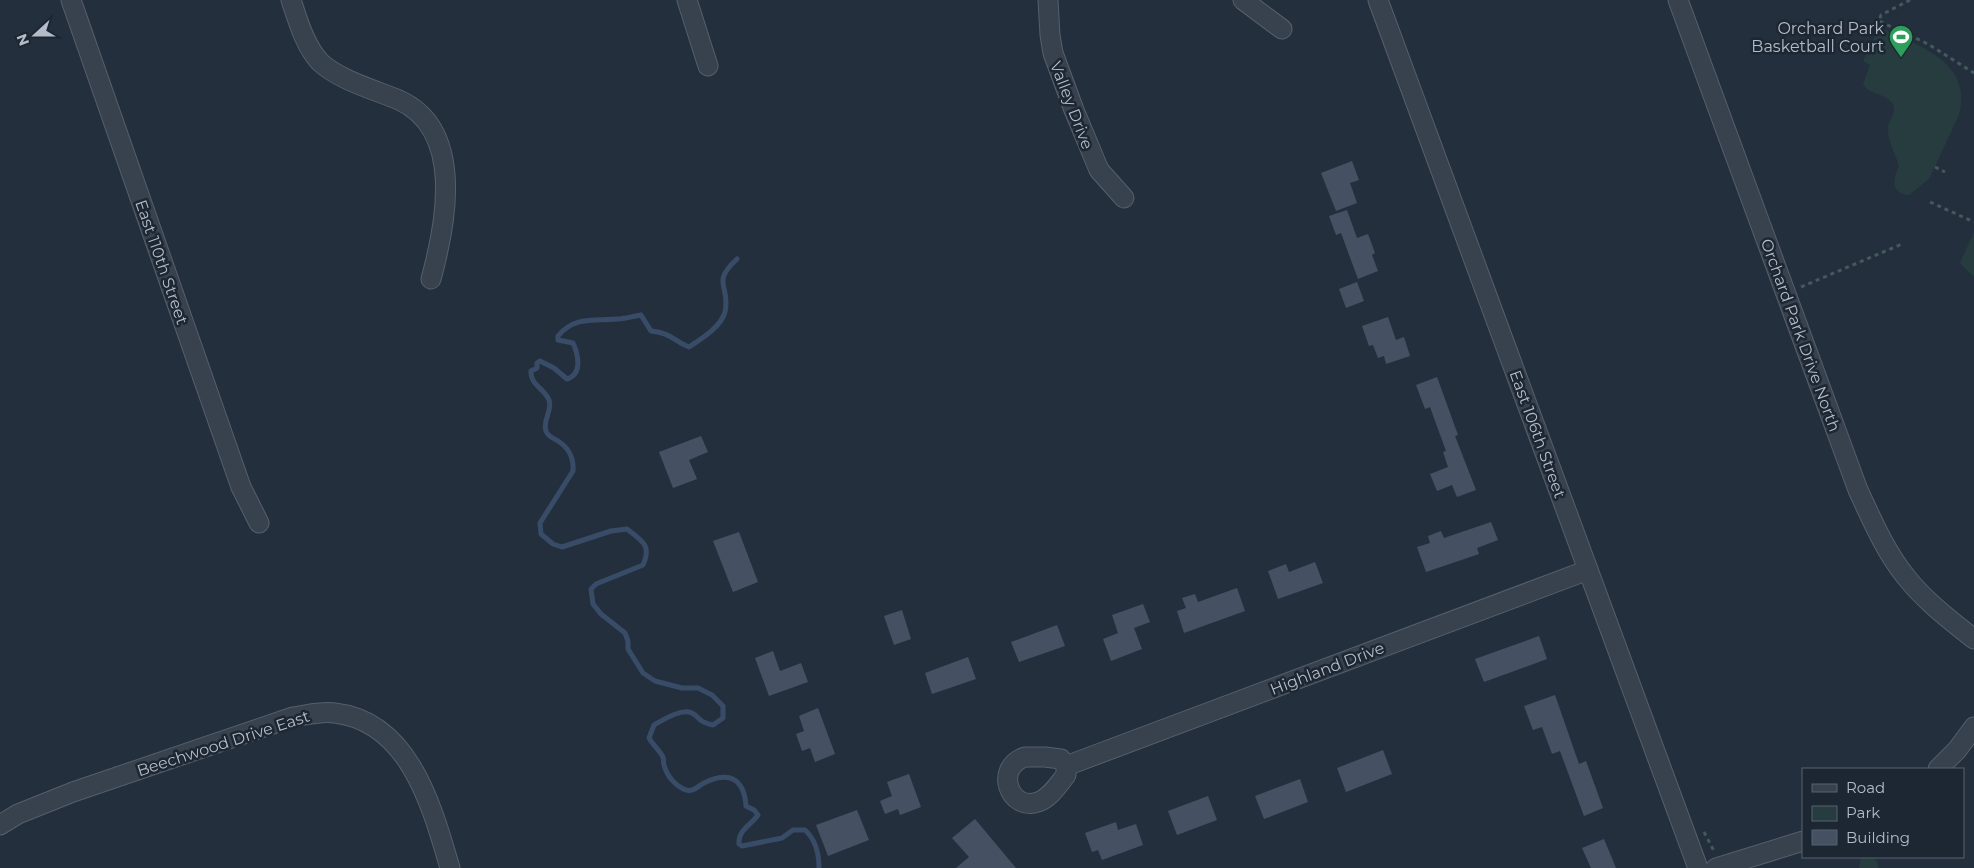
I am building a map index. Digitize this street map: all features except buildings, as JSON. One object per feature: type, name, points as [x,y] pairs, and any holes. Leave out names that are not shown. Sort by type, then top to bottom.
[{"type":"street","name":"East 110th Street","points":[[71,0],[241,487],[259,522]]},
{"type":"street","points":[[291,0],[306,40],[312,52],[321,62],[336,73],[412,107],[427,121],[434,132],[442,153],[445,193],[441,242],[431,279]]},
{"type":"street","points":[[687,0],[708,66]]},
{"type":"street","name":"Valley Drive","points":[[1048,0],[1053,53],[1090,152],[1107,181],[1124,198]]},
{"type":"street","points":[[1243,0],[1282,29]]},
{"type":"street","name":"East 106th Street","points":[[1378,0],[1698,868]]},
{"type":"street","name":"Orchard Park Drive North","points":[[1678,0],[1858,490],[1876,530],[1900,570],[1918,590],[1974,639]]},
{"type":"street","name":"Highland Drive","points":[[1066,766],[1588,570]]},
{"type":"street","name":"Beechwood Drive East","points":[[0,824],[30,809],[82,789],[293,717],[320,712],[335,713],[372,724],[395,744],[407,760],[424,792],[450,868]]},
{"type":"street","points":[[1939,768],[1957,750],[1974,727]]},
{"type":"street","points":[[1716,868],[1802,841]]},
{"type":"path","points":[[1910,0],[1881,16],[1879,21],[1928,44],[1974,73]]},
{"type":"path","points":[[1934,167],[1944,172]]},
{"type":"path","points":[[1930,202],[1974,222]]},
{"type":"path","points":[[1786,293],[1902,244]]},
{"type":"green space","points":[[1879,27],[1925,49],[1939,58],[1950,68],[1958,81],[1961,96],[1959,115],[1929,179],[1909,195],[1899,192],[1895,185],[1895,175],[1899,166],[1888,133],[1894,106],[1885,97],[1869,90],[1863,84],[1870,65],[1863,61]]},
{"type":"green space","points":[[1974,232],[1974,277],[1960,263]]},
{"type":"green space","points":[[1861,858],[1871,858],[1876,860],[1879,868],[1859,868]]},
{"type":"waterway","points":[[737,259],[729,267],[723,280],[726,296],[723,317],[710,332],[689,347],[668,335],[651,331],[641,315],[620,319],[578,322],[571,325],[558,336],[558,340],[573,343],[578,358],[575,373],[567,379],[554,368],[540,361],[537,363],[537,368],[531,371],[533,380],[549,400],[550,408],[545,423],[547,433],[568,450],[573,466],[573,471],[540,523],[541,534],[553,544],[562,547],[611,531],[627,529],[641,540],[646,548],[646,558],[643,565],[596,584],[591,589],[593,604],[601,614],[625,633],[628,649],[643,673],[655,681],[682,688],[698,688],[712,695],[723,706],[723,718],[713,725],[688,712],[672,715],[654,725],[649,738],[663,757],[667,773],[678,786],[686,790],[694,789],[713,779],[728,778],[734,780],[742,789],[746,806],[754,810],[758,815],[740,835],[739,844],[742,846],[782,838],[793,830],[805,830],[812,838],[816,847],[819,868]]},
{"type":"place","name":"Orchard Park Basketball Court","points":[[1901,58]]}]
